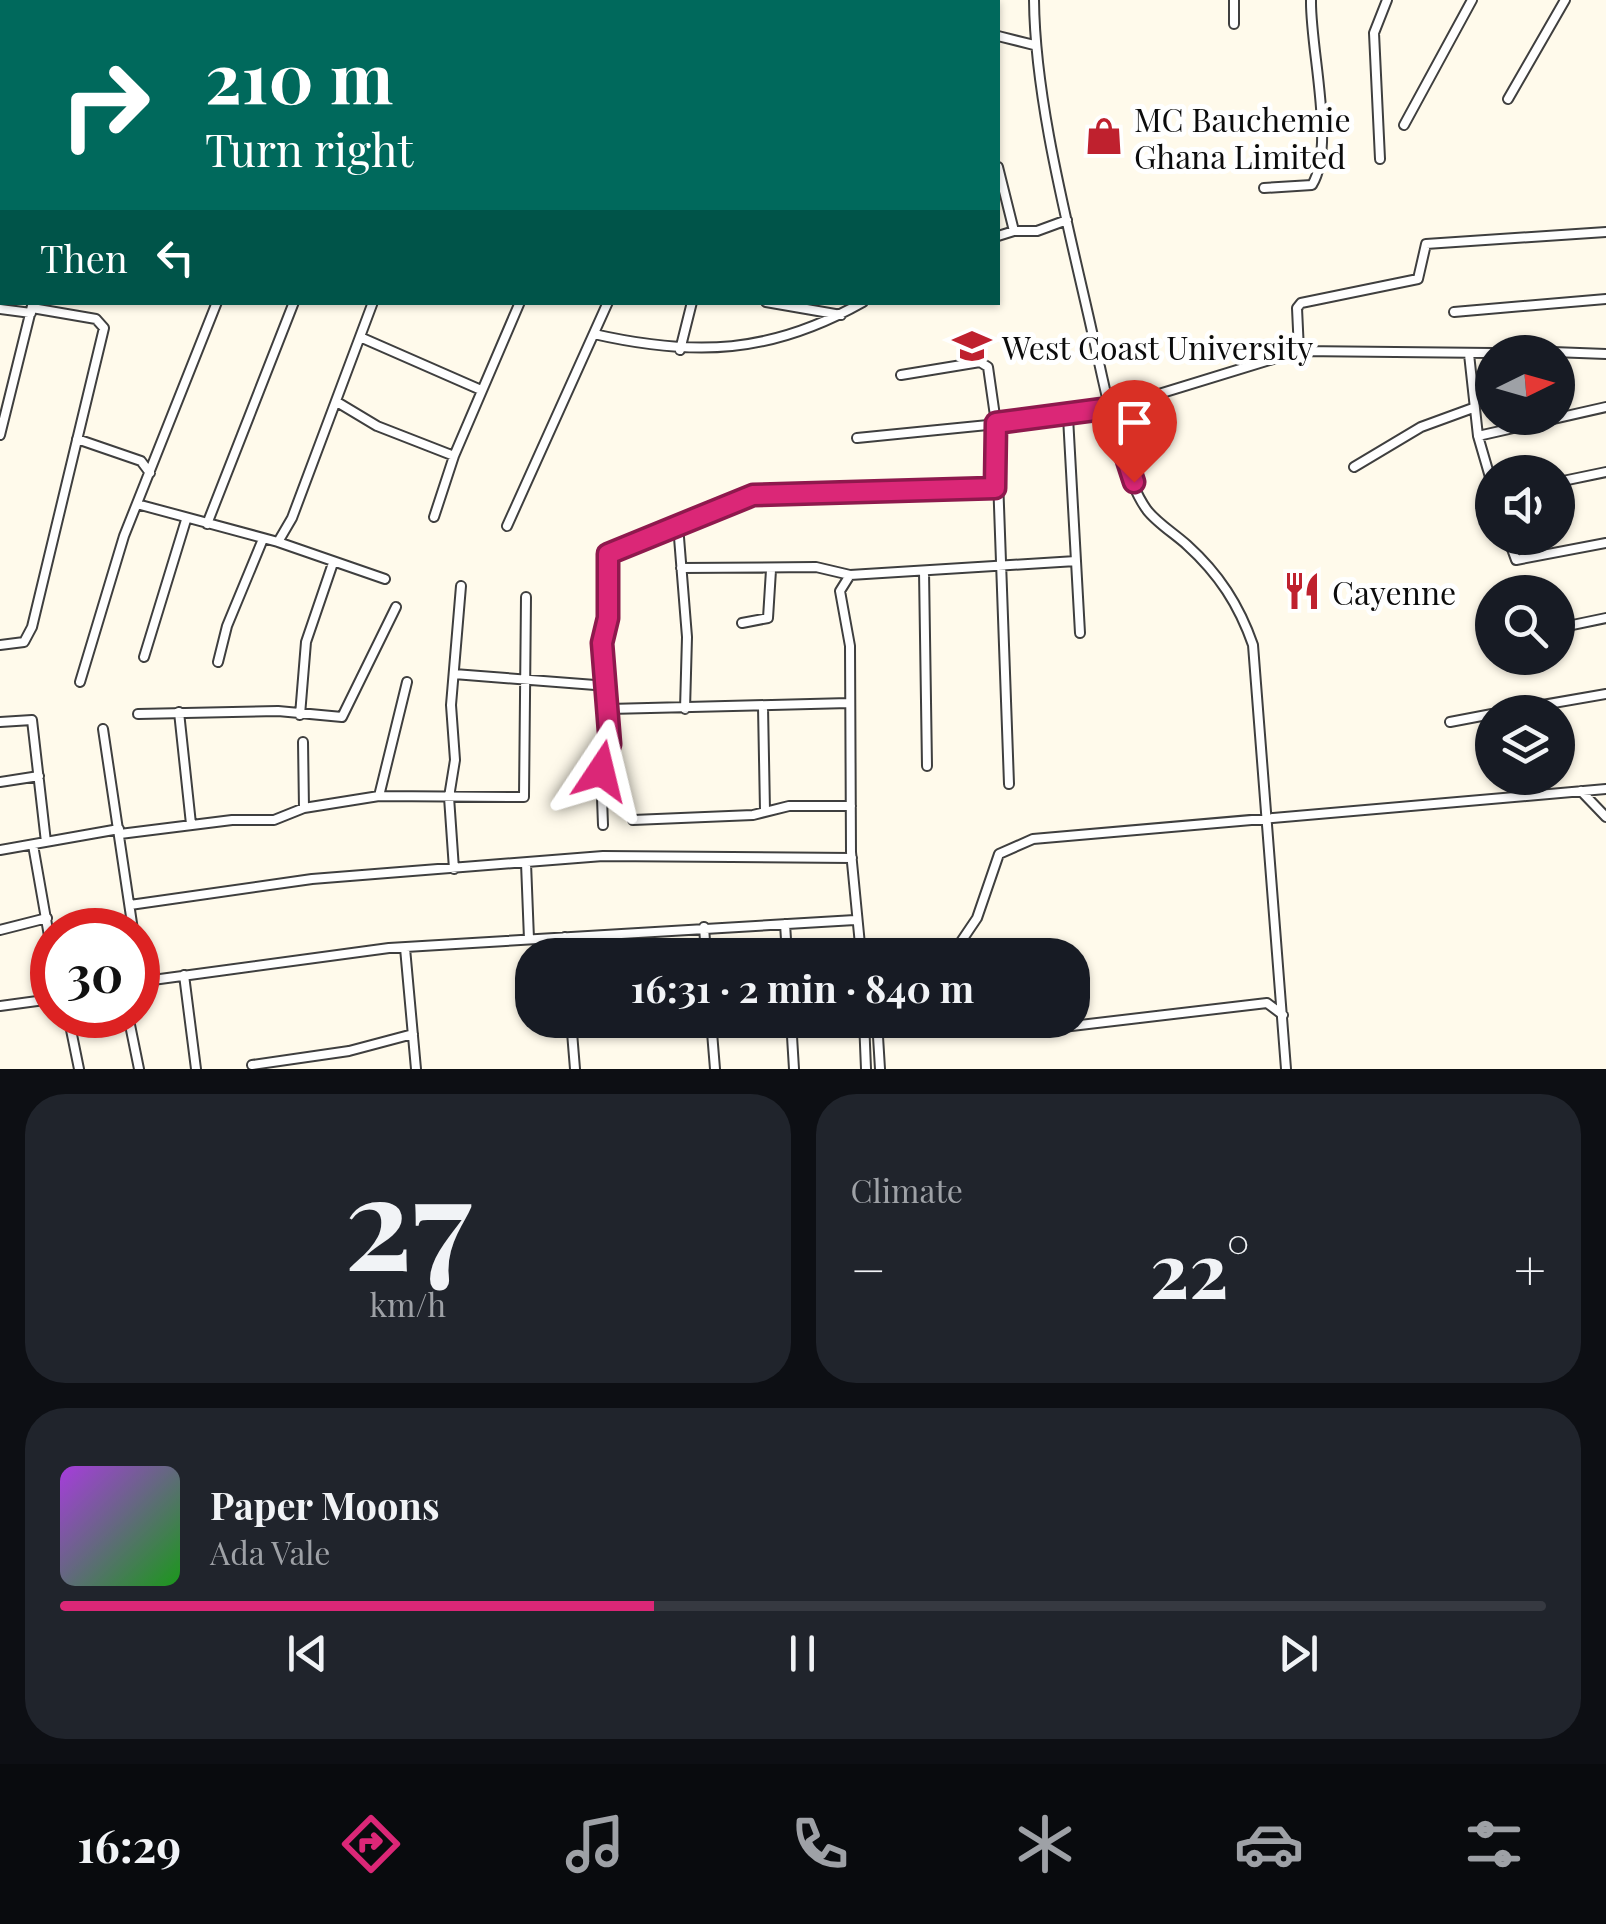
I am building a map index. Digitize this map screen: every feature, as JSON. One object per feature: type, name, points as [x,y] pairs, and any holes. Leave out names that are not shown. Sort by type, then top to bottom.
[{"type":"street","points":[[1034,0],[1034,45],[1067,220],[1110,408],[1147,510],[1204,560],[1240,606],[1253,645],[1286,1069]]},
{"type":"street","points":[[1234,0],[1234,24]]},
{"type":"street","points":[[1264,188],[1312,185],[1318,175],[1320,137],[1312,0]]},
{"type":"street","points":[[1380,159],[1374,33],[1387,0]]},
{"type":"street","points":[[1404,126],[1472,0]]},
{"type":"street","points":[[1508,99],[1565,0]]},
{"type":"street","points":[[1000,36],[1034,45]]},
{"type":"street","points":[[1000,175],[1014,231]]},
{"type":"street","points":[[1000,235],[1037,231],[1067,220]]},
{"type":"street","points":[[1299,351],[1297,308],[1301,303],[1418,279],[1426,244],[1606,232]]},
{"type":"street","points":[[1454,312],[1606,299]]},
{"type":"street","points":[[80,682],[137,504],[216,305]]},
{"type":"street","points":[[207,524],[293,305]]},
{"type":"street","points":[[278,542],[292,518],[372,305]]},
{"type":"street","points":[[434,517],[454,456],[519,305]]},
{"type":"street","points":[[507,526],[607,305]]},
{"type":"street","points":[[680,350],[691,305]]},
{"type":"street","points":[[783,305],[841,315]]},
{"type":"street","points":[[594,334],[680,350],[809,332],[858,305]]},
{"type":"street","points":[[0,309],[32,308],[102,322],[30,636],[17,645],[0,646]]},
{"type":"street","points":[[0,435],[32,308]]},
{"type":"street","points":[[360,337],[481,390]]},
{"type":"street","points":[[857,438],[1068,417],[1299,351],[1475,354]]},
{"type":"street","points":[[1575,353],[1606,354]]},
{"type":"street","points":[[1469,354],[1473,408],[1484,455]]},
{"type":"street","points":[[900,375],[985,362],[996,423],[995,488],[1009,784]]},
{"type":"street","points":[[337,402],[377,426],[454,456]]},
{"type":"street","points":[[1354,467],[1421,426],[1473,408]]},
{"type":"street","points":[[1478,436],[1606,408]]},
{"type":"street","points":[[1068,417],[1080,634]]},
{"type":"street","points":[[78,439],[141,461],[150,474]]},
{"type":"street","points":[[1575,478],[1606,472]]},
{"type":"street","points":[[603,825],[601,771],[610,744],[602,643],[608,618],[608,554],[753,495],[995,488]]},
{"type":"street","points":[[137,504],[278,542],[384,579]]},
{"type":"street","points":[[144,657],[186,520]]},
{"type":"street","points":[[678,525],[687,637],[685,709]]},
{"type":"street","points":[[218,662],[227,626],[264,539]]},
{"type":"street","points":[[1575,549],[1606,543]]},
{"type":"street","points":[[1514,555],[1516,560],[1542,555]]},
{"type":"street","points":[[680,568],[816,567],[850,575],[1076,561]]},
{"type":"street","points":[[300,715],[306,642],[333,562]]},
{"type":"street","points":[[742,623],[768,618],[770,570]]},
{"type":"street","points":[[924,571],[928,766]]},
{"type":"street","points":[[850,575],[840,591],[850,646],[852,858],[858,938]]},
{"type":"street","points":[[454,869],[449,797],[456,760],[450,716],[461,586]]},
{"type":"street","points":[[0,850],[191,824],[274,820],[304,808],[378,796],[524,796],[526,597]]},
{"type":"street","points":[[138,714],[336,718],[346,714],[396,607]]},
{"type":"street","points":[[1575,624],[1606,618]]},
{"type":"street","points":[[454,674],[608,686]]},
{"type":"street","points":[[378,796],[407,682]]},
{"type":"street","points":[[1575,699],[1606,694]]},
{"type":"street","points":[[609,709],[849,702]]},
{"type":"street","points":[[763,707],[765,810]]},
{"type":"street","points":[[180,712],[191,824]]},
{"type":"street","points":[[1450,722],[1475,717]]},
{"type":"street","points":[[0,722],[32,720],[46,842]]},
{"type":"street","points":[[103,729],[130,908]]},
{"type":"street","points":[[303,742],[304,808]]},
{"type":"street","points":[[0,782],[39,776]]},
{"type":"street","points":[[964,938],[978,918],[998,854],[1034,839],[1606,789]]},
{"type":"street","points":[[1582,791],[1606,817]]},
{"type":"street","points":[[633,820],[851,806]]},
{"type":"street","points":[[34,845],[46,908]]},
{"type":"street","points":[[130,905],[312,880],[602,856],[852,858]]},
{"type":"street","points":[[526,863],[529,938]]},
{"type":"street","points":[[547,938],[855,920]]},
{"type":"street","points":[[0,930],[30,922]]},
{"type":"street","points":[[785,924],[786,938]]},
{"type":"street","points":[[704,927],[705,938]]},
{"type":"street","points":[[160,978],[341,952],[515,940]]},
{"type":"street","points":[[405,948],[416,1069]]},
{"type":"street","points":[[184,974],[196,1069]]},
{"type":"street","points":[[0,1006],[30,1002]]},
{"type":"street","points":[[1090,1024],[1267,1003],[1283,1014]]},
{"type":"street","points":[[252,1065],[349,1051],[413,1034]]},
{"type":"street","points":[[73,1038],[79,1069]]},
{"type":"street","points":[[133,1038],[139,1069]]},
{"type":"street","points":[[572,1038],[574,1069]]},
{"type":"street","points":[[713,1038],[715,1069]]},
{"type":"street","points":[[792,1038],[794,1069]]},
{"type":"street","points":[[865,1038],[866,1069]]},
{"type":"street","points":[[878,1038],[880,1069]]},
{"type":"place","name":"MC Bauchemie Ghana Limited","points":[[1104,136]]},
{"type":"place","name":"West Coast University","points":[[972,346]]},
{"type":"place","name":"Cayenne","points":[[1302,591]]},
{"type":"route","points":[[601,771],[610,744],[602,643],[608,618],[608,554],[753,495],[995,488],[996,423],[1068,417],[1110,408],[1134,482]]}]
